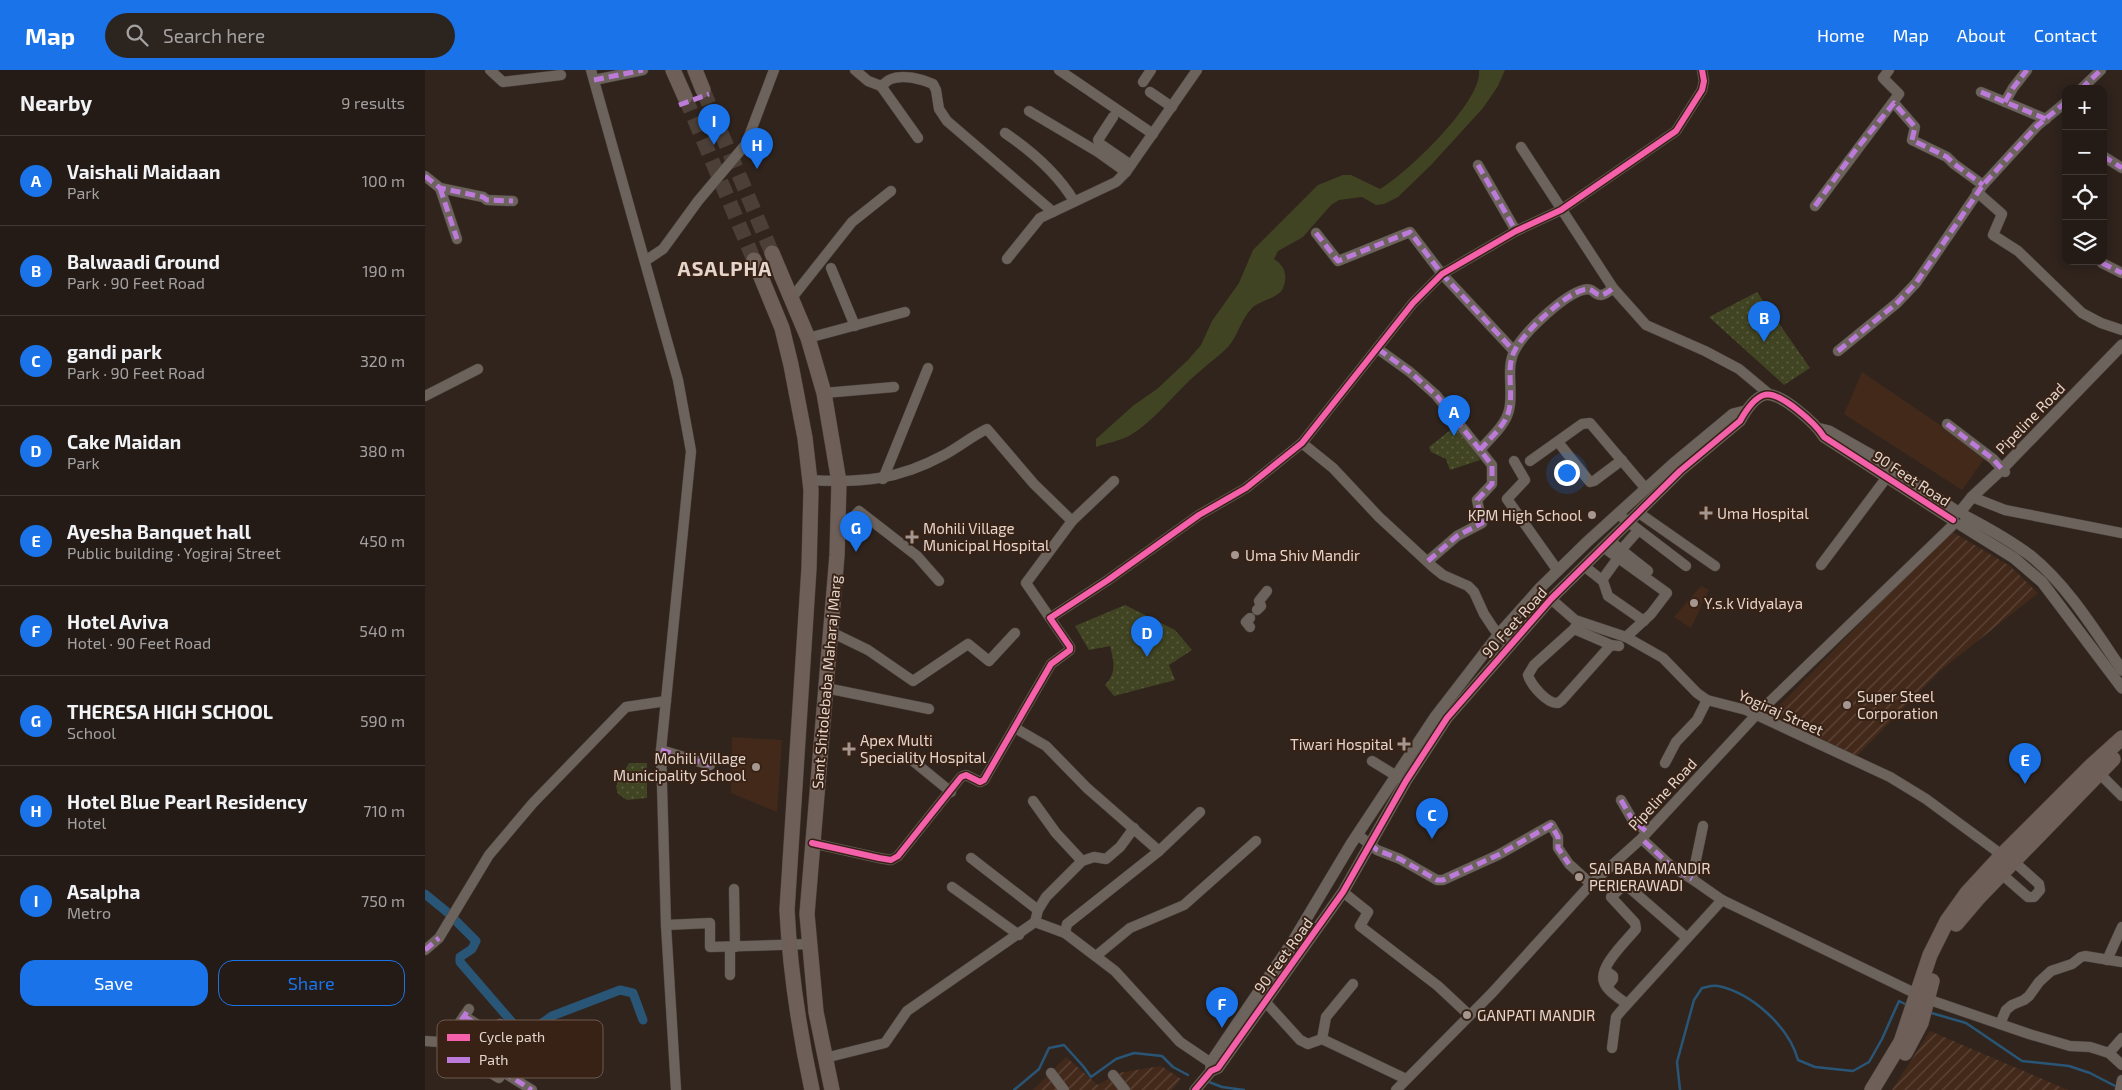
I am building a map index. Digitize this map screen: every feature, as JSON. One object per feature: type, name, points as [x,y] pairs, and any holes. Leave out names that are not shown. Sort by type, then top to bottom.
[{"type":"main road","points":[[673,70],[685,97]]},
{"type":"main road","points":[[695,70],[703,90]]},
{"type":"main road","name":"Sant Shitolebaba Maharaj Marg","points":[[772,253],[808,338],[824,393],[839,482],[831,632],[807,914],[816,1012],[832,1090]]},
{"type":"main road","name":"Sant Shitolebaba Maharaj Marg","points":[[754,260],[782,328],[805,438],[810,480],[809,568],[787,910],[789,945],[800,1035],[811,1090]]},
{"type":"main road","points":[[800,707],[824,709]]},
{"type":"main road","points":[[1881,1090],[1910,1046],[1930,955],[1943,938],[1947,920],[1967,893],[2003,862],[2095,770],[2122,738]]},
{"type":"main road","points":[[2095,770],[2122,750]]},
{"type":"main road","points":[[1872,1090],[1916,1019]]},
{"type":"street","points":[[490,70],[503,82],[561,75]]},
{"type":"street","points":[[643,70],[592,75],[678,380],[691,451],[661,750],[666,925],[676,1090]]},
{"type":"street","points":[[645,261],[663,249],[698,201],[746,144],[773,70]]},
{"type":"street","points":[[855,70],[868,81],[881,86],[917,138]]},
{"type":"street","points":[[1059,70],[1153,134]]},
{"type":"street","points":[[1143,82],[1151,70]]},
{"type":"street","points":[[1007,259],[1040,218],[1116,182],[1129,169],[1197,70]]},
{"type":"street","points":[[1050,618],[1108,580],[1199,515],[1245,488],[1302,443],[1379,349],[1413,304],[1442,274],[1516,231],[1561,210],[1676,131],[1702,90],[1704,81],[1702,70]]},
{"type":"street","points":[[1815,206],[1899,94],[1883,78],[1889,70]]},
{"type":"street","points":[[2005,102],[2027,70]]},
{"type":"street","points":[[2085,85],[2099,71]]},
{"type":"street","points":[[881,86],[891,79],[905,77],[933,84],[936,90],[939,109],[947,121],[1053,212]]},
{"type":"street","points":[[1150,92],[1172,107]]},
{"type":"street","points":[[1981,92],[2046,118]]},
{"type":"street","points":[[1894,103],[1915,127],[1913,140],[1947,157],[1980,189],[2002,214],[1993,235],[2017,251],[2082,313],[2101,323],[2122,330]]},
{"type":"street","points":[[1838,351],[1897,303],[1916,283],[1980,189],[2046,118],[2062,105]]},
{"type":"street","points":[[1029,111],[1129,169]]},
{"type":"street","points":[[1113,117],[1098,140],[1099,143],[1129,169]]},
{"type":"street","points":[[1005,133],[1033,152],[1066,187],[1074,201]]},
{"type":"street","points":[[1521,148],[1613,288],[1645,326],[1705,351],[1739,369],[1769,394]]},
{"type":"street","points":[[2107,159],[2122,168]]},
{"type":"street","points":[[1478,165],[1516,231]]},
{"type":"street","points":[[425,176],[440,188],[483,197],[487,200],[513,201]]},
{"type":"street","points":[[440,188],[457,239]]},
{"type":"street","points":[[791,299],[852,222],[891,191]]},
{"type":"street","points":[[1316,233],[1338,261],[1411,232],[1442,274],[1514,350]]},
{"type":"street","points":[[2106,265],[2122,273]]},
{"type":"street","points":[[831,268],[855,326]]},
{"type":"street","points":[[1479,450],[1499,427],[1509,411],[1510,374],[1514,350],[1531,328],[1557,306],[1581,290],[1588,290],[1601,296],[1613,288]]},
{"type":"street","points":[[808,338],[905,312]]},
{"type":"street","name":"Pipeline Road","points":[[1395,1090],[1492,993],[1591,884],[1646,837],[1756,715],[1960,517],[1975,498],[2027,447],[2122,345]]},
{"type":"street","points":[[1379,349],[1410,372],[1435,395],[1492,465],[1492,484],[1477,500],[1482,523],[1457,536],[1428,561]]},
{"type":"street","points":[[2045,428],[2122,353]]},
{"type":"street","points":[[883,478],[929,368]]},
{"type":"street","points":[[425,396],[478,369]]},
{"type":"street","points":[[824,393],[894,387]]},
{"type":"street","name":"90 Feet Road","points":[[1195,1090],[1261,997],[1358,834],[1447,718],[1551,599],[1639,513],[1677,467],[1733,414],[1745,411],[1760,397],[1769,394],[1778,396],[1819,428],[1824,437],[1887,476],[2030,556],[2046,570],[2084,616],[2122,670]]},
{"type":"street","points":[[1530,461],[1583,424],[1590,423],[1646,489]]},
{"type":"street","points":[[1947,424],[1993,459],[2003,471]]},
{"type":"street","name":"90 Feet Road","points":[[1819,428],[1829,431],[1880,460],[1960,517],[2042,582],[2122,688]]},
{"type":"street","points":[[810,480],[839,482],[883,478],[902,474],[945,454],[968,438],[987,429],[1034,484],[1072,521]]},
{"type":"street","points":[[1558,442],[1590,482],[1622,460]]},
{"type":"street","points":[[1302,443],[1333,468],[1379,518],[1443,574],[1468,586],[1474,592],[1484,614],[1510,645]]},
{"type":"street","points":[[1514,461],[1525,480],[1507,499],[1555,573],[1565,585]]},
{"type":"street","name":"90 Feet Road","points":[[1261,997],[1296,961],[1343,892],[1370,844],[1401,778],[1435,717],[1499,634],[1555,573],[1587,542],[1646,489],[1677,467]]},
{"type":"street","points":[[1821,565],[1887,476]]},
{"type":"street","points":[[812,843],[891,860],[898,856],[951,792],[961,777],[966,775],[980,782],[984,780],[1051,664],[1070,650],[1026,583],[1072,521],[1114,481]]},
{"type":"street","points":[[1975,498],[2011,512],[2122,533]]},
{"type":"street","points":[[838,523],[850,521],[859,511],[917,556],[939,581]]},
{"type":"street","points":[[1639,513],[1715,566]]},
{"type":"street","points":[[1617,514],[1686,566]]},
{"type":"street","points":[[1602,580],[1636,533]]},
{"type":"street","points":[[1587,542],[1619,554],[1669,587]]},
{"type":"street","points":[[1619,554],[1667,594],[1644,621],[1626,637]]},
{"type":"street","points":[[1584,566],[1605,583],[1608,596],[1644,621]]},
{"type":"street","points":[[1257,610],[1261,606],[1259,601],[1267,591]]},
{"type":"street","name":"Yogiraj Street","points":[[1551,599],[1577,625],[1626,637],[1663,658],[1697,693],[1707,700],[1731,705],[1756,715],[1890,777],[1926,799],[2003,862]]},
{"type":"street","points":[[1577,625],[1615,646],[1567,696],[1558,703],[1553,704],[1530,681],[1528,675],[1534,665],[1577,625]]},
{"type":"street","points":[[831,632],[868,650],[913,681],[968,644],[989,661],[1015,633]]},
{"type":"street","points":[[826,688],[929,709]]},
{"type":"street","points":[[1665,764],[1677,742],[1697,720],[1707,700]]},
{"type":"street","points":[[425,950],[439,938],[489,855],[533,804],[625,707],[666,701]]},
{"type":"street","points":[[1015,728],[1047,746],[1087,788],[1159,852]]},
{"type":"street","points":[[661,750],[710,765]]},
{"type":"street","points":[[907,756],[951,792]]},
{"type":"street","points":[[1372,761],[1401,778]]},
{"type":"street","points":[[2095,770],[2122,796]]},
{"type":"street","points":[[1621,800],[1646,837],[1671,866],[1692,878],[1722,900],[1921,999],[2057,1042],[2090,1047],[2109,1054],[2122,1065]]},
{"type":"street","points":[[1033,801],[1056,833],[1082,861]]},
{"type":"street","points":[[1065,933],[1067,924],[1159,852],[1200,812]]},
{"type":"street","points":[[1358,834],[1377,850],[1401,859],[1437,880],[1443,880],[1498,854],[1551,825],[1558,837],[1558,848],[1569,864],[1591,884]]},
{"type":"street","points":[[1692,878],[1703,826]]},
{"type":"street","points":[[825,1058],[885,1043],[907,1011],[1019,935],[1035,922],[1038,910],[1047,897],[1082,861],[1094,857],[1106,860],[1121,847],[1134,828]]},
{"type":"street","points":[[1096,956],[1130,928],[1184,906],[1256,841]]},
{"type":"street","points":[[971,858],[1038,910]]},
{"type":"street","points":[[1627,1004],[1607,987],[1603,981],[1605,970],[1636,929],[1635,923],[1611,897],[1623,884],[1687,938]]},
{"type":"street","points":[[952,887],[1019,935]]},
{"type":"street","points":[[730,974],[733,947],[734,889]]},
{"type":"street","points":[[1343,892],[1369,912],[1360,926],[1438,986],[1469,1015]]},
{"type":"street","points":[[1612,1048],[1616,1017],[1722,900]]},
{"type":"street","points":[[1035,922],[1065,933],[1115,971],[1180,1042],[1213,1067]]},
{"type":"street","points":[[666,925],[710,923],[710,947],[810,944]]},
{"type":"street","points":[[2107,960],[2122,927]]},
{"type":"street","points":[[2000,1024],[2006,1010],[2029,996],[2039,982],[2051,971],[2072,964],[2085,956],[2122,962]]},
{"type":"street","points":[[1322,1039],[1327,1017],[1353,984]]},
{"type":"street","points":[[1261,997],[1299,1040],[1308,1044],[1322,1039],[1406,1079]]},
{"type":"street","points":[[461,1020],[466,1012],[475,1020]]},
{"type":"street","points":[[2109,1054],[2122,1038]]},
{"type":"street","points":[[1051,1074],[1064,1090]]},
{"type":"street","points":[[1113,1074],[1125,1090]]},
{"type":"street","points":[[517,1078],[532,1090]]},
{"type":"street","points":[[2120,1090],[2122,1080]]},
{"type":"shaded area","points":[[1862,372],[1986,456],[1962,490],[1844,414]]},
{"type":"shaded area","points":[[1951,531],[2010,566],[2038,593],[1941,670],[1857,756],[1771,714]]},
{"type":"shaded area","name":"Y.s.k Vidyalaya","points":[[1701,586],[1709,590],[1691,628],[1674,617]]},
{"type":"shaded area","name":"Mohili Village Municipality School","points":[[732,737],[782,740],[777,812],[731,793]]},
{"type":"shaded area","points":[[1930,1031],[2068,1090],[1892,1090]]},
{"type":"shaded area","points":[[1066,1057],[1098,1085],[1118,1073],[1161,1066],[1181,1079],[1172,1090],[1033,1090]]},
{"type":"green space","points":[[1479,70],[1505,70],[1498,86],[1483,108],[1431,165],[1398,197],[1384,204],[1376,205],[1362,197],[1339,200],[1331,205],[1303,237],[1278,251],[1274,259],[1283,268],[1285,279],[1283,288],[1274,297],[1252,308],[1228,347],[1190,380],[1139,430],[1125,438],[1096,447],[1096,439],[1134,405],[1157,389],[1201,345],[1212,321],[1239,283],[1253,250],[1318,185],[1343,175],[1351,175],[1380,189],[1392,181],[1441,136],[1456,117],[1469,100],[1477,83]]},
{"type":"green space","points":[[1757,292],[1810,368],[1784,385],[1709,317]]},
{"type":"green space","points":[[1458,424],[1480,460],[1450,470],[1446,459],[1431,452],[1429,447]]},
{"type":"green space","points":[[1125,605],[1175,630],[1192,650],[1169,665],[1175,680],[1114,696],[1105,685],[1109,681],[1114,667],[1110,646],[1089,650],[1075,626]]},
{"type":"green space","points":[[629,763],[647,763],[647,798],[627,800],[618,794],[616,786]]},
{"type":"waterway","points":[[425,894],[447,912],[476,941],[472,949],[460,957],[460,962],[510,1020]]},
{"type":"waterway","points":[[1680,1090],[1677,1062],[1694,1000],[1702,988],[1718,986],[1744,996],[1756,1004],[1778,1024],[1798,1060],[1815,1067],[1853,1071],[1869,1062],[1882,1039],[1899,1001],[1909,1006]]},
{"type":"waterway","points":[[546,1020],[552,1016],[620,990],[633,993],[643,1020]]},
{"type":"waterway","points":[[1928,1012],[1966,1023],[2022,1061],[2069,1066],[2090,1073],[2117,1087]]},
{"type":"waterway","points":[[1014,1090],[1039,1069],[1049,1048],[1064,1045],[1091,1077],[1116,1059],[1134,1053],[1162,1056],[1173,1067],[1188,1075]]},
{"type":"waterway","points":[[1209,1082],[1222,1087],[1244,1090]]},
{"type":"tunnel","points":[[703,90],[772,253]]},
{"type":"tunnel","points":[[685,97],[754,260]]},
{"type":"marked path","points":[[594,80],[643,70]]},
{"type":"marked path","points":[[2005,102],[2027,70]]},
{"type":"marked path","points":[[2085,85],[2101,70]]},
{"type":"marked path","points":[[1981,92],[2046,119]]},
{"type":"marked path","points":[[679,105],[709,94]]},
{"type":"marked path","points":[[1815,206],[1854,152],[1894,103],[1915,127],[1912,140],[1947,157],[1983,185]]},
{"type":"marked path","points":[[1838,351],[1897,303],[1916,283],[1983,185],[2037,126],[2062,105]]},
{"type":"marked path","points":[[2107,159],[2122,168]]},
{"type":"marked path","points":[[1478,165],[1516,231]]},
{"type":"marked path","points":[[425,176],[440,188],[483,197],[487,200],[513,201]]},
{"type":"marked path","points":[[440,188],[457,239]]},
{"type":"marked path","points":[[1316,233],[1338,261],[1410,232],[1442,274],[1514,351]]},
{"type":"marked path","points":[[2106,265],[2122,273]]},
{"type":"marked path","points":[[1428,561],[1457,536],[1482,523],[1477,500],[1492,484],[1492,465],[1480,450],[1501,426],[1507,416],[1511,395],[1510,372],[1512,357],[1520,342],[1545,315],[1575,293],[1588,289],[1602,295],[1613,288]]},
{"type":"marked path","points":[[1378,349],[1410,372],[1436,395],[1480,450]]},
{"type":"marked path","points":[[1947,424],[1993,459],[2002,469]]},
{"type":"marked path","points":[[661,750],[710,765]]},
{"type":"marked path","points":[[1621,800],[1632,819],[1647,832]]},
{"type":"marked path","points":[[1370,844],[1377,850],[1400,859],[1437,880],[1443,880],[1498,855],[1551,825],[1558,837],[1558,848],[1569,864]]},
{"type":"marked path","points":[[1644,841],[1671,866],[1692,879]]},
{"type":"marked path","points":[[425,950],[439,938]]},
{"type":"marked path","points":[[461,1020],[469,1009]]},
{"type":"marked path","points":[[464,1016],[470,1020]]},
{"type":"marked path","points":[[513,1078],[532,1090]]},
{"type":"cycle path","points":[[812,843],[891,860],[898,856],[961,777],[966,775],[980,782],[984,780],[1051,664],[1070,650],[1070,647],[1050,618],[1108,580],[1199,515],[1246,488],[1302,443],[1413,303],[1442,274],[1516,231],[1561,210],[1676,131],[1702,90],[1704,81],[1702,70]]},
{"type":"cycle path","points":[[1195,1090],[1211,1071],[1218,1068],[1343,892],[1406,781],[1447,718],[1551,599],[1680,471],[1740,421],[1753,402],[1764,395],[1779,398],[1797,409],[1824,437],[1953,520]]},
{"type":"place","name":"Asalpha","points":[[714,145]]},
{"type":"place","name":"Hotel Blue Pearl Residency","points":[[757,169]]},
{"type":"place","name":"Balwaadi Ground","points":[[1764,342]]},
{"type":"place","name":"Vaishali Maidaan","points":[[1454,436]]},
{"type":"place","name":"Uma Hospital","points":[[1706,513]]},
{"type":"place","name":"KPM High School","points":[[1592,515]]},
{"type":"place","name":"Mohili Village Municipal Hospital","points":[[912,537]]},
{"type":"place","name":"THERESA HIGH SCHOOL","points":[[856,552]]},
{"type":"place","name":"Uma Shiv Mandir","points":[[1235,555]]},
{"type":"place","name":"Y.s.k Vidyalaya","points":[[1694,603]]},
{"type":"place","name":"Cake Maidan","points":[[1147,657]]},
{"type":"place","name":"Super Steel Corporation","points":[[1847,705]]},
{"type":"place","name":"Tiwari Hospital","points":[[1404,744]]},
{"type":"place","name":"Apex Multi Speciality Hospital","points":[[849,749]]},
{"type":"place","name":"Mohili Village Municipality School","points":[[756,767]]},
{"type":"place","name":"Ayesha Banquet hall","points":[[2025,784]]},
{"type":"place","name":"gandi park","points":[[1432,839]]},
{"type":"place","name":"SAI BABA MANDIR PERIERAWADI","points":[[1579,877]]},
{"type":"place","name":"GANPATI MANDIR","points":[[1467,1015]]},
{"type":"place","name":"Hotel Aviva","points":[[1222,1028]]},
{"type":"district","name":"ASALPHA","points":[[725,268]]}]
